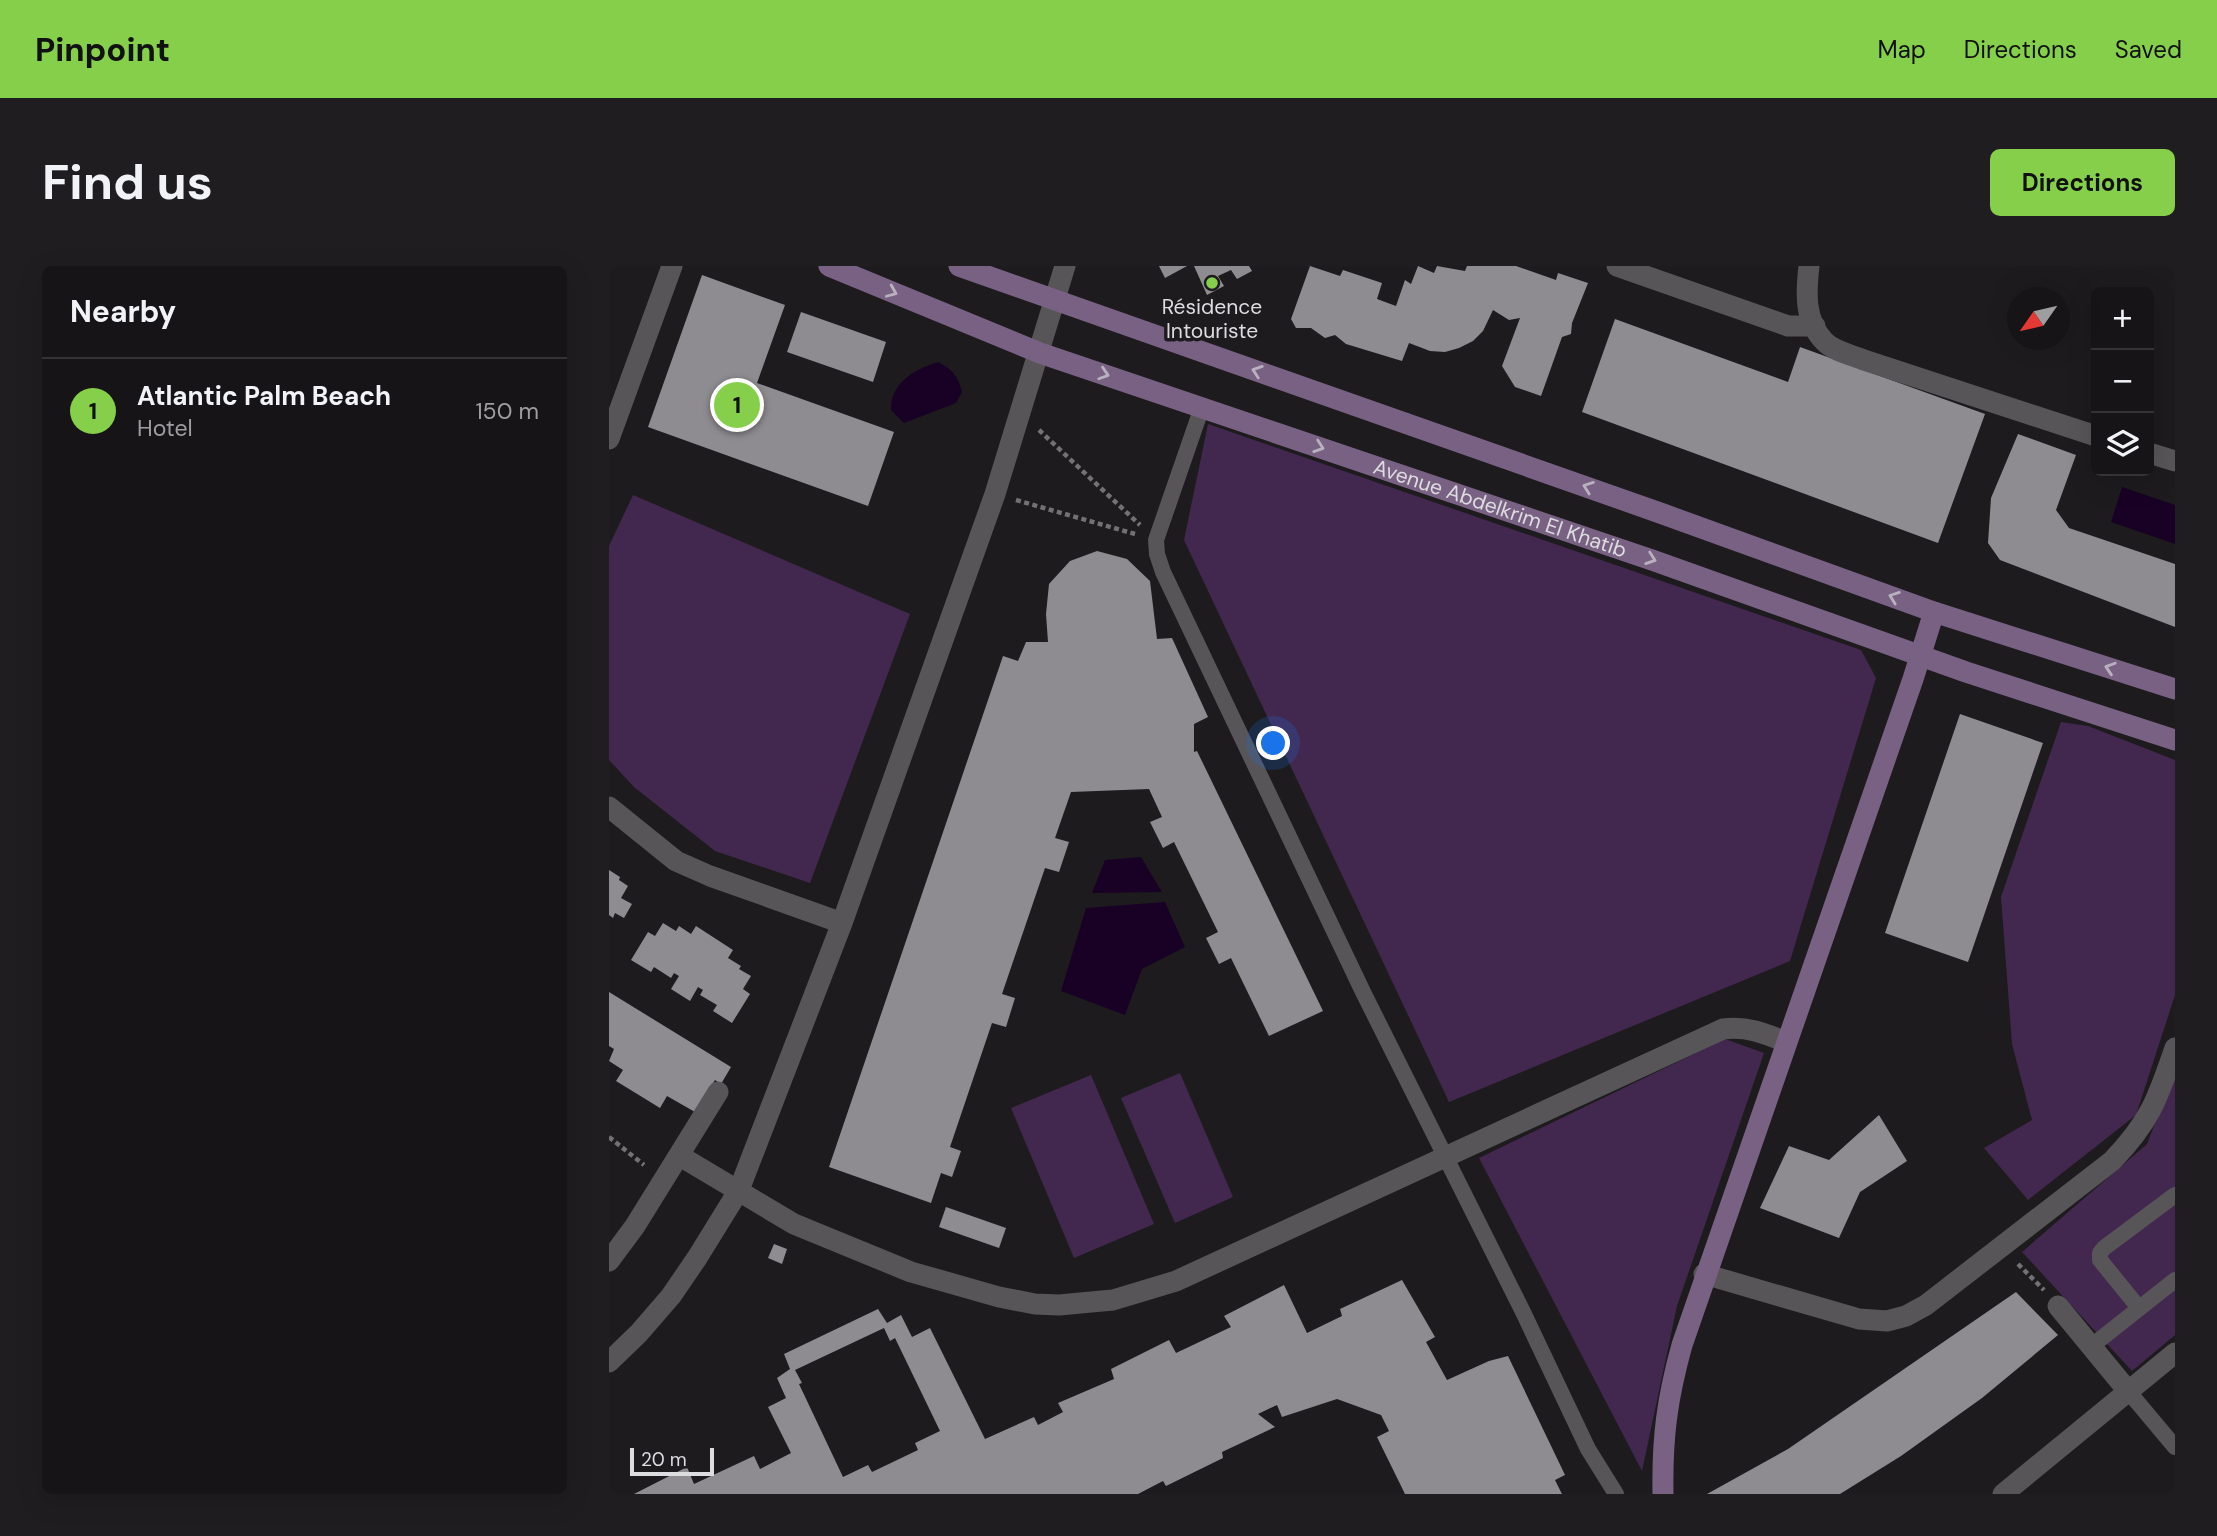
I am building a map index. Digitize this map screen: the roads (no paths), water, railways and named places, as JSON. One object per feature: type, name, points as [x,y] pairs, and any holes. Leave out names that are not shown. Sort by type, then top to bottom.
[{"type":"street","points":[[609,439],[672,266]]},
{"type":"street","name":"Avenue Abdelkrim El Khatib","points":[[829,266],[1040,353],[1652,560],[1920,656],[2175,740]]},
{"type":"street","points":[[959,266],[1440,434],[1934,612],[2175,689]]},
{"type":"street","points":[[609,1362],[671,1296],[739,1190],[842,923],[995,494],[1065,266]]},
{"type":"street","points":[[1617,266],[1649,270],[1789,326],[1815,326]]},
{"type":"street","points":[[1809,266],[1806,295],[1809,314],[1824,341],[1864,360],[2091,434]]},
{"type":"street","points":[[2154,454],[2174,458]]},
{"type":"street","points":[[1663,1494],[1662,1451],[1668,1396],[1682,1345],[1934,612]]},
{"type":"street","points":[[609,807],[676,861],[710,876],[842,923]]},
{"type":"street","points":[[680,1156],[794,1224],[911,1272],[999,1297],[1035,1304],[1059,1305],[1113,1300],[1175,1281],[1723,1029],[1755,1030],[1786,1042]]},
{"type":"street","points":[[1705,1274],[1859,1319],[1887,1321],[1906,1316],[1926,1305],[2112,1161],[2134,1139],[2157,1102],[2175,1048]]},
{"type":"street","points":[[609,1261],[664,1181],[718,1091]]},
{"type":"street","points":[[2054,1301],[2093,1345],[2128,1391]]},
{"type":"street","points":[[2003,1494],[2175,1353]]},
{"type":"lane","points":[[1202,407],[1156,540],[1163,572],[1363,992],[1588,1449],[1616,1494]]},
{"type":"lane","points":[[2139,1308],[2100,1260],[2100,1253],[2103,1248],[2175,1195]]},
{"type":"lane","points":[[2093,1345],[2175,1280]]},
{"type":"lane","points":[[2128,1391],[2175,1447]]},
{"type":"place","name":"Résidence Intouriste","points":[[1212,283]]},
{"type":"place","name":"Atlantic Palm Beach","points":[[737,405]]}]
